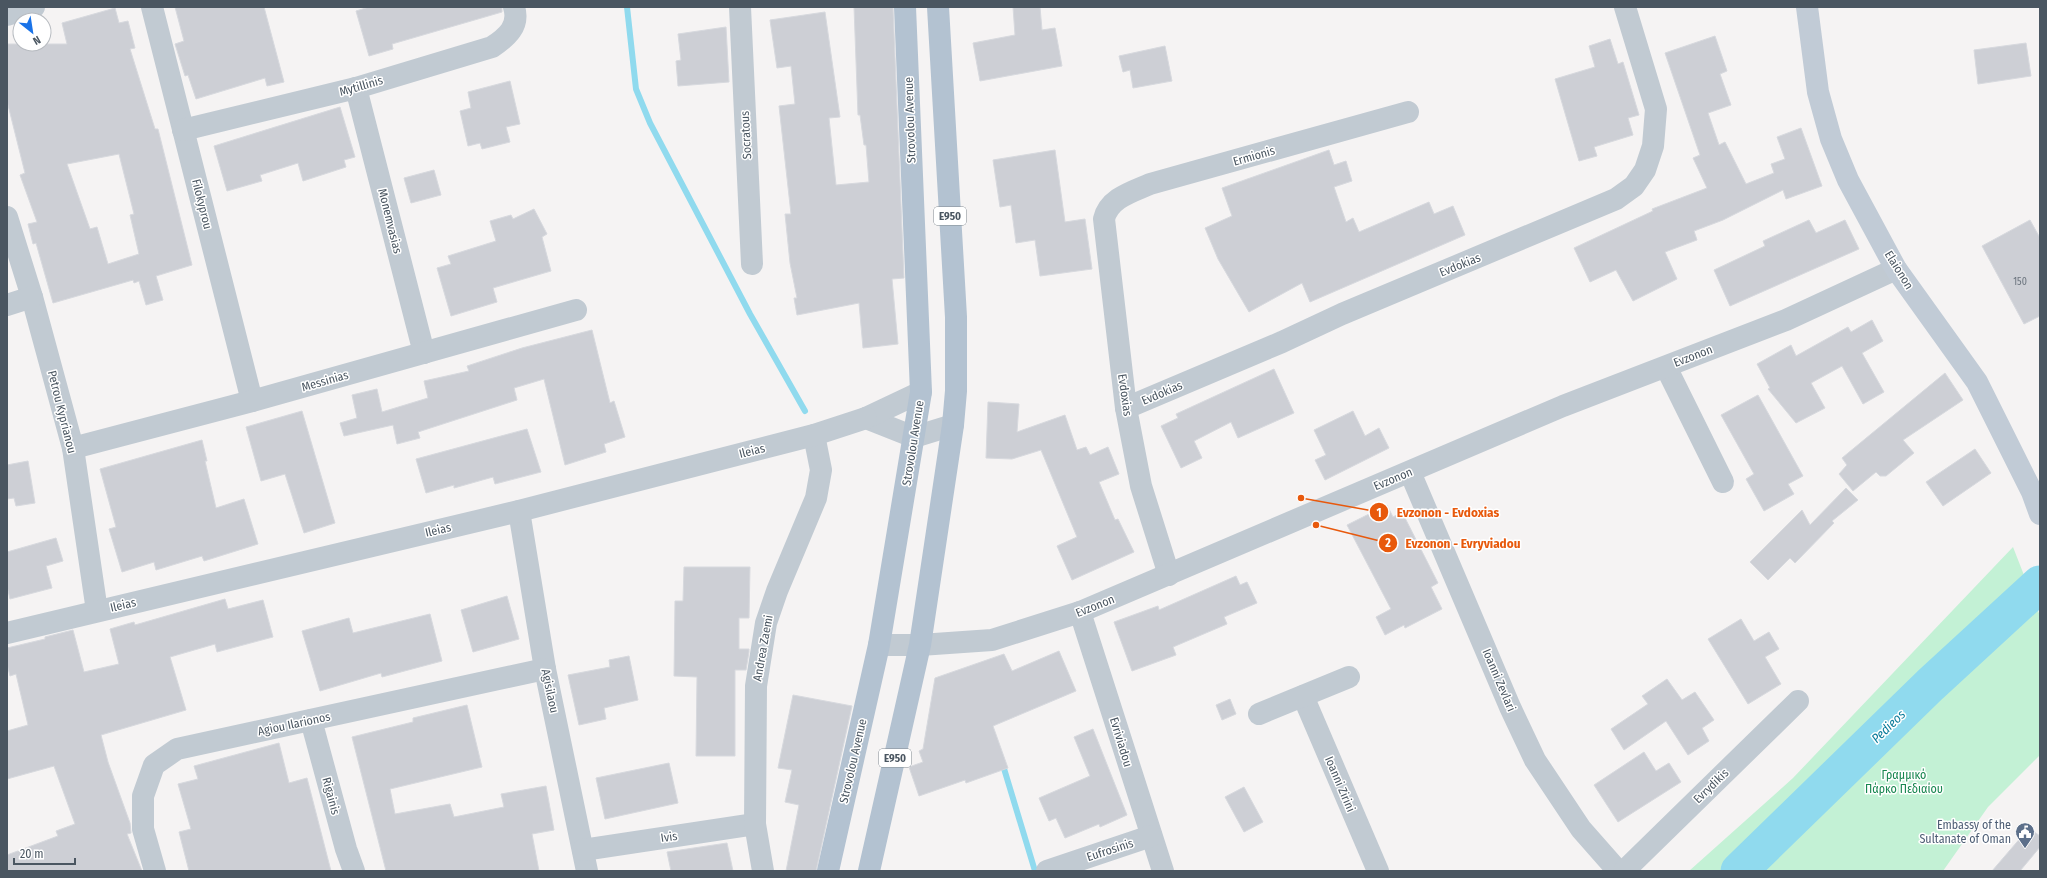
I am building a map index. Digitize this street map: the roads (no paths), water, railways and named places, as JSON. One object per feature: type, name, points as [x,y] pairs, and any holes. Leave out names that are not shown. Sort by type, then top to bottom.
[{"type":"main road","name":"Strovolou Avenue","points":[[828,871],[879,645],[921,392],[905,7]]},
{"type":"main road","name":"E950","points":[[868,871],[920,645],[953,425],[956,391],[956,317],[938,7]]},
{"type":"main road","name":"Elaionon","points":[[1807,7],[1818,92],[1831,140],[1848,180],[1896,268],[1970,370],[1991,407],[2032,492],[2040,514]]},
{"type":"street","points":[[7,15],[34,7]]},
{"type":"street","name":"Filokyprou","points":[[152,7],[252,401]]},
{"type":"street","name":"Socratous","points":[[740,7],[752,264]]},
{"type":"street","name":"Mytillinis","points":[[183,130],[356,88],[492,47],[510,32],[517,18],[515,9]]},
{"type":"street","name":"Evdokias","points":[[1126,408],[1282,342],[1342,314],[1616,199],[1634,186],[1645,170],[1653,146],[1656,110],[1628,15]]},
{"type":"street","name":"Monemvasias","points":[[356,88],[424,353]]},
{"type":"street","name":"Ermionis","points":[[1106,210],[1114,202],[1150,184],[1408,112]]},
{"type":"street","name":"Evdoxias","points":[[1106,210],[1104,219],[1126,408],[1141,486],[1169,575]]},
{"type":"street","name":"Petrou Kyprianou","points":[[7,217],[32,298],[73,448],[98,611]]},
{"type":"street","name":"Evzonon","points":[[879,645],[920,645],[992,640],[1080,612],[1563,406],[1786,320],[1896,268]]},
{"type":"street","points":[[7,305],[32,298]]},
{"type":"street","name":"Messinias","points":[[73,448],[252,401],[576,310]]},
{"type":"street","points":[[1666,366],[1723,482]]},
{"type":"street","name":"Ileias","points":[[7,633],[519,511],[814,435],[866,418],[921,392]]},
{"type":"street","points":[[866,418],[914,438],[953,425]]},
{"type":"street","name":"Andrea Zaemi","points":[[763,871],[755,824],[756,686],[766,624],[777,591],[816,498],[821,470],[814,435]]},
{"type":"street","name":"Ioanni Zevlari","points":[[1410,472],[1510,707],[1535,760],[1581,829],[1618,871]]},
{"type":"street","name":"Agisilaou","points":[[519,511],[545,669],[584,850],[587,871]]},
{"type":"street","name":"Evriviadou","points":[[1080,612],[1163,871]]},
{"type":"street","name":"Agiou Ilarionos","points":[[155,871],[143,829],[143,796],[154,765],[177,749],[545,669]]},
{"type":"street","points":[[1259,714],[1349,677]]},
{"type":"street","name":"Ioanni Zirini","points":[[1303,696],[1378,871]]},
{"type":"street","name":"Evrydikis","points":[[1624,871],[1798,701]]},
{"type":"street","name":"Rigainis","points":[[311,720],[346,849],[354,871]]},
{"type":"street","name":"Ivis","points":[[584,850],[755,824]]},
{"type":"street","name":"Eufrosinis","points":[[1047,871],[1151,836]]},
{"type":"waterway","points":[[627,7],[636,89],[650,123],[750,314],[805,411]]},
{"type":"waterway","name":"Pedieos","points":[[1739,871],[1930,685],[2040,584]]},
{"type":"waterway","points":[[1002,762],[1035,871]]},
{"type":"place","name":"Evzonon - Evdoxias","points":[[1301,498]]},
{"type":"place","name":"Evzonon - Evryviadou","points":[[1316,525]]},
{"type":"place","name":"Embassy of the Sultanate of Oman","points":[[2025,849]]},
{"type":"park label","name":"Γραμμικό Πάρκο Πεδιαίου","points":[[1904,782]]}]
